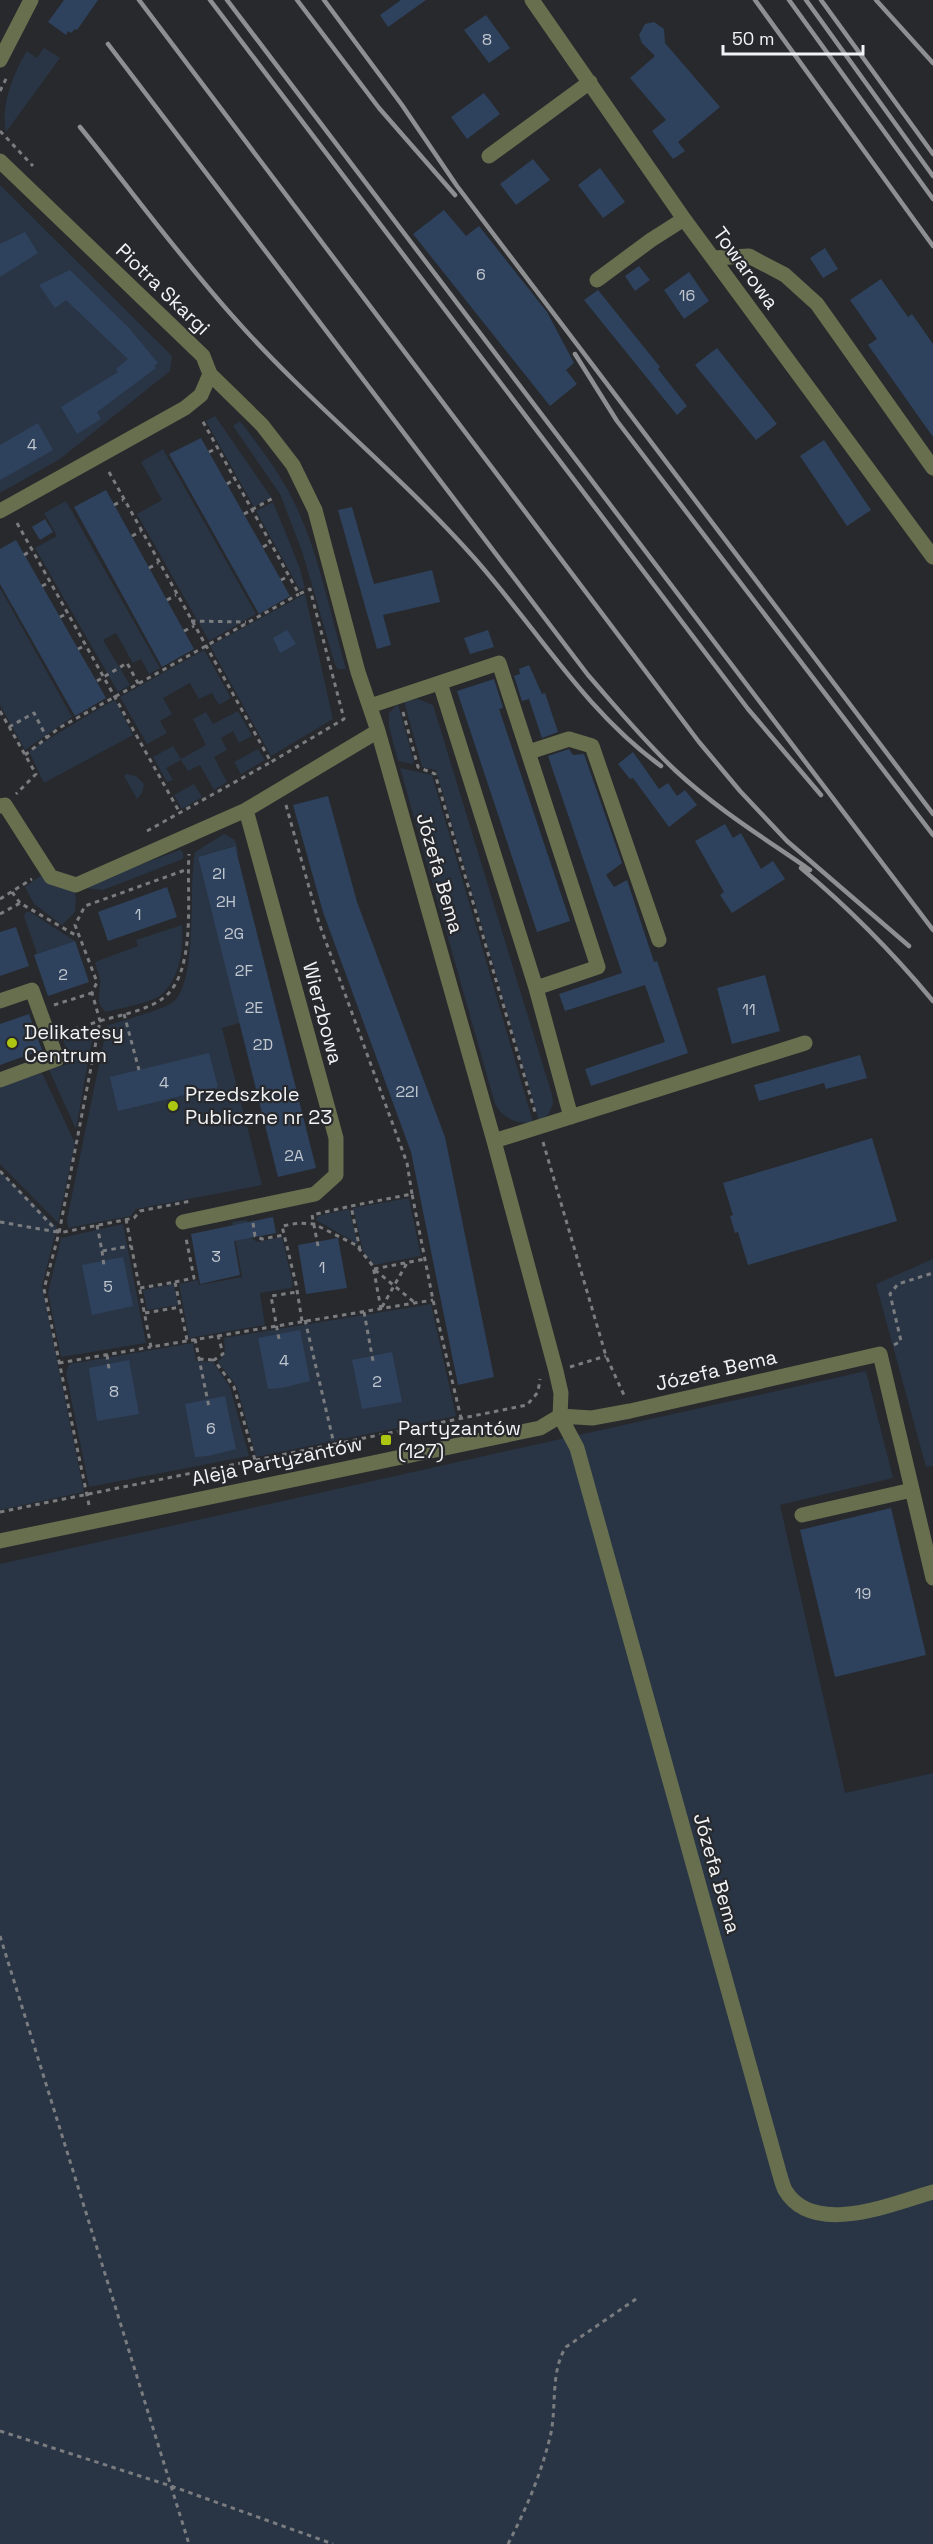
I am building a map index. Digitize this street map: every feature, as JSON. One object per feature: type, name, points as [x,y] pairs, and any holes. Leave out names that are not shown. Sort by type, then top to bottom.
[{"type":"street","points":[[0,60],[31,0]]},
{"type":"street","name":"Towarowa","points":[[532,0],[684,219],[933,557]]},
{"type":"street","points":[[489,156],[590,82]]},
{"type":"street","name":"Piotra Skargi","points":[[0,161],[203,356],[210,374]]},
{"type":"street","points":[[597,280],[684,219]]},
{"type":"street","points":[[713,258],[749,256],[785,275],[817,303],[933,468]]},
{"type":"street","points":[[0,511],[185,408],[201,395],[210,374]]},
{"type":"street","name":"Józefa Bema","points":[[210,374],[262,425],[293,465],[310,501],[378,731],[494,1141],[556,1371],[561,1393],[560,1416],[577,1448],[786,2191],[799,2205],[835,2215],[855,2215],[933,2192]]},
{"type":"street","points":[[370,706],[499,663],[598,967],[536,988]]},
{"type":"street","points":[[440,683],[536,988],[571,1117]]},
{"type":"street","points":[[3,805],[51,878],[76,885],[246,810],[378,731]]},
{"type":"street","points":[[529,752],[569,739],[592,746],[659,940]]},
{"type":"street","name":"Wierzbowa","points":[[184,1227],[315,1194],[336,1175],[336,1138],[246,810]]},
{"type":"street","points":[[0,1001],[32,990],[57,1059],[0,1080]]},
{"type":"street","points":[[494,1141],[805,1043]]},
{"type":"street","points":[[880,1354],[933,1578]]},
{"type":"street","name":"Józefa Bema","points":[[560,1416],[592,1418],[630,1411],[880,1354]]},
{"type":"street","name":"Aleja Partyzantów","points":[[0,1541],[540,1428],[560,1416]]},
{"type":"street","points":[[802,1515],[912,1490]]},
{"type":"path","points":[[0,131],[33,166]]},
{"type":"path","points":[[202,420],[299,594]]},
{"type":"path","points":[[209,452],[217,448]]},
{"type":"path","points":[[109,472],[271,762]]},
{"type":"path","points":[[227,484],[235,479]]},
{"type":"path","points":[[244,514],[275,497]]},
{"type":"path","points":[[114,505],[124,500]]},
{"type":"path","points":[[17,523],[180,813]]},
{"type":"path","points":[[132,536],[141,531]]},
{"type":"path","points":[[262,547],[270,543]]},
{"type":"path","points":[[24,555],[32,550]]},
{"type":"path","points":[[149,568],[159,562]]},
{"type":"path","points":[[281,580],[289,576]]},
{"type":"path","points":[[42,586],[50,582]]},
{"type":"path","points":[[25,755],[59,728],[310,589],[344,719],[147,831]]},
{"type":"path","points":[[167,600],[176,595]]},
{"type":"path","points":[[60,617],[68,613]]},
{"type":"path","points":[[191,621],[248,622]]},
{"type":"path","points":[[184,631],[194,626]]},
{"type":"path","points":[[78,649],[86,645]]},
{"type":"path","points":[[96,681],[127,663],[138,685]]},
{"type":"path","points":[[399,697],[418,767],[435,774],[606,1356],[630,1411]]},
{"type":"path","points":[[0,711],[36,774],[3,805]]},
{"type":"path","points":[[3,733],[34,714],[47,738]]},
{"type":"path","points":[[282,789],[319,923],[407,1163],[433,1300],[461,1418]]},
{"type":"path","points":[[49,1037],[146,1007],[163,999],[179,980],[186,951],[189,850],[183,838]]},
{"type":"path","points":[[93,1521],[44,1289],[59,1233],[100,1021],[92,993],[97,982],[75,925],[85,906],[188,869]]},
{"type":"path","points":[[0,899],[46,870]]},
{"type":"path","points":[[12,891],[20,903],[79,937]]},
{"type":"path","points":[[0,914],[20,903]]},
{"type":"path","points":[[39,1010],[92,993]]},
{"type":"path","points":[[124,1014],[140,1070]]},
{"type":"path","points":[[0,1171],[59,1233]]},
{"type":"path","points":[[318,1246],[312,1215],[412,1194]]},
{"type":"path","points":[[0,1222],[59,1233],[134,1218],[140,1211],[196,1200]]},
{"type":"path","points":[[351,1206],[360,1250]]},
{"type":"path","points":[[251,1216],[255,1236],[262,1239],[284,1235]]},
{"type":"path","points":[[126,1219],[151,1347]]},
{"type":"path","points":[[334,1445],[282,1226],[299,1223],[314,1224],[356,1245],[374,1269],[414,1303]]},
{"type":"path","points":[[97,1225],[104,1266]]},
{"type":"path","points":[[140,1288],[194,1278],[184,1227]]},
{"type":"path","points":[[102,1251],[131,1246]]},
{"type":"path","points":[[374,1269],[425,1259]]},
{"type":"path","points":[[381,1309],[407,1263]]},
{"type":"path","points":[[374,1269],[381,1309]]},
{"type":"path","points":[[880,1354],[901,1341],[890,1294],[898,1284],[933,1273]]},
{"type":"path","points":[[175,1282],[187,1340]]},
{"type":"path","points":[[279,1339],[271,1296],[297,1292]]},
{"type":"path","points":[[59,1363],[433,1300]]},
{"type":"path","points":[[145,1313],[180,1307]]},
{"type":"path","points":[[364,1311],[373,1361]]},
{"type":"path","points":[[199,1359],[214,1360],[223,1354],[218,1335]]},
{"type":"path","points":[[195,1339],[209,1407]]},
{"type":"path","points":[[107,1355],[109,1369]]},
{"type":"path","points":[[0,1512],[527,1405],[538,1392],[541,1376],[606,1356]]},
{"type":"path","points":[[214,1360],[234,1387],[255,1460]]},
{"type":"path","points":[[0,1936],[189,2544]]},
{"type":"path","points":[[508,2544],[524,2513],[549,2442],[555,2416],[556,2370],[560,2356],[566,2348],[636,2299]]},
{"type":"path","points":[[0,2432],[171,2486],[333,2544]]},
{"type":"shaded area","points":[[44,48],[60,58],[6,132],[6,102],[17,70],[27,51],[37,58]]},
{"type":"shaded area","points":[[0,185],[172,356],[170,371],[60,459],[0,493]]},
{"type":"shaded area","points":[[215,416],[271,497],[254,507],[206,421]]},
{"type":"shaded area","points":[[240,421],[281,478],[301,517],[323,581],[346,669],[338,669],[335,665],[303,554],[280,494],[233,426]]},
{"type":"shaded area","points":[[163,449],[256,614],[209,641],[137,514],[162,500],[141,462]]},
{"type":"shaded area","points":[[66,501],[160,668],[149,674],[141,659],[133,663],[116,633],[103,640],[130,685],[118,692],[35,548],[57,536],[44,513]]},
{"type":"shaded area","points":[[273,502],[299,566],[305,588],[300,590],[256,511]]},
{"type":"shaded area","points":[[0,588],[72,717],[25,750],[0,705]]},
{"type":"shaded area","points":[[305,594],[333,719],[271,756],[210,646]]},
{"type":"shaded area","points":[[204,650],[231,698],[219,705],[212,693],[199,699],[190,683],[163,698],[172,714],[160,721],[167,733],[147,744],[120,697]]},
{"type":"shaded area","points":[[418,699],[433,705],[552,1095],[553,1103],[549,1114],[539,1121],[436,770],[422,767],[404,701]]},
{"type":"shaded area","points":[[115,700],[133,735],[44,783],[29,751]]},
{"type":"shaded area","points":[[398,704],[414,762],[412,764],[398,761],[389,727],[389,713]]},
{"type":"shaded area","points":[[238,711],[252,736],[239,743],[233,731],[221,738],[227,750],[214,757],[227,782],[214,790],[200,765],[188,771],[181,760],[166,768],[173,780],[167,782],[153,757],[173,746],[181,759],[206,745],[193,719],[206,712],[213,724]]},
{"type":"shaded area","points":[[258,749],[265,760],[241,774],[234,762]]},
{"type":"shaded area","points":[[400,768],[432,775],[533,1122],[521,1123],[511,1120],[502,1114],[495,1104]]},
{"type":"shaded area","points":[[126,774],[136,776],[144,784],[142,793],[137,799],[124,776]]},
{"type":"shaded area","points":[[194,784],[202,797],[182,809],[174,795]]},
{"type":"shaded area","name":"Przedszkole Publiczne nr 23","points":[[224,834],[235,840],[240,858],[234,846],[198,857],[240,1023],[222,1028],[262,1185],[136,1209],[131,1216],[68,1228],[67,1219],[107,1026],[167,1006],[180,992],[186,976],[189,955],[195,852]]},
{"type":"shaded area","points":[[180,850],[183,852],[183,859],[103,890],[85,888],[85,885]]},
{"type":"shaded area","points":[[42,875],[53,886],[74,890],[75,912],[62,925],[34,904],[25,887]]},
{"type":"shaded area","points":[[26,912],[30,912],[75,941],[37,954],[24,916]]},
{"type":"shaded area","points":[[182,925],[182,943],[177,972],[173,981],[161,995],[135,1005],[106,1012],[99,1002],[100,981],[95,962],[138,946],[136,940]]},
{"type":"shaded area","points":[[91,1028],[93,1034],[76,1129],[49,1070],[71,1063],[62,1037]]},
{"type":"shaded area","points":[[42,1073],[75,1143],[58,1223],[0,1164],[0,1087]]},
{"type":"shaded area","points":[[0,1171],[57,1227],[42,1286],[84,1492],[0,1510]]},
{"type":"shaded area","points":[[409,1198],[421,1256],[374,1265],[363,1251],[353,1208]]},
{"type":"shaded area","points":[[349,1209],[358,1244],[316,1220],[318,1216]]},
{"type":"shaded area","points":[[247,1220],[250,1237],[257,1242],[282,1237],[293,1284],[291,1288],[260,1293],[265,1325],[189,1338],[179,1284],[198,1280],[199,1285],[242,1277],[232,1222]]},
{"type":"shaded area","points":[[123,1224],[146,1343],[61,1357],[48,1293],[61,1238]]},
{"type":"shaded area","points":[[933,1259],[933,1466],[926,1467],[876,1284]]},
{"type":"shaded area","points":[[174,1284],[178,1305],[147,1310],[143,1290]]},
{"type":"shaded area","points":[[431,1304],[456,1416],[256,1457],[237,1387],[218,1362],[225,1354],[224,1338]]},
{"type":"shaded area","points":[[193,1343],[196,1361],[213,1362],[230,1387],[249,1456],[89,1487],[66,1373],[69,1364]]},
{"type":"shaded area","points":[[866,1371],[893,1478],[780,1505],[845,1793],[933,1773],[933,2544],[0,2544],[0,1564]]},
{"type":"building","points":[[64,0],[98,0],[77,30],[71,33],[68,31],[66,35],[48,22]]},
{"type":"building","points":[[401,0],[426,0],[388,27],[380,15]]},
{"type":"building","points":[[486,15],[510,48],[489,63],[464,30]]},
{"type":"building","points":[[654,22],[664,29],[665,43],[720,107],[678,142],[685,151],[673,159],[652,131],[666,120],[630,78],[655,56],[642,43],[639,35],[645,24]]},
{"type":"building","points":[[484,93],[500,114],[467,139],[451,117]]},
{"type":"building","points":[[533,159],[550,180],[516,205],[500,184]]},
{"type":"building","points":[[600,168],[625,202],[603,218],[578,185]]},
{"type":"building","points":[[444,210],[466,236],[479,226],[547,312],[574,363],[566,370],[577,384],[550,406],[413,234]]},
{"type":"building","points":[[25,232],[38,253],[0,277],[0,244]]},
{"type":"building","points":[[825,248],[838,269],[823,278],[810,258]]},
{"type":"building","points":[[639,266],[650,280],[635,291],[625,276]]},
{"type":"building","points":[[70,270],[129,328],[158,363],[154,366],[156,368],[97,412],[101,419],[77,434],[61,407],[118,372],[116,369],[128,359],[66,300],[55,308],[39,285]]},
{"type":"building","points":[[689,272],[709,301],[684,319],[664,290]]},
{"type":"building","points":[[881,279],[908,317],[912,314],[933,344],[933,437],[868,345],[877,339],[850,300]]},
{"type":"building","points":[[598,290],[660,367],[658,369],[687,406],[677,415],[584,300]]},
{"type":"building","points":[[717,348],[777,424],[756,440],[695,365]]},
{"type":"building","points":[[38,423],[53,450],[0,480],[0,445]]},
{"type":"building","points":[[201,438],[290,596],[259,614],[169,454]]},
{"type":"building","points":[[824,440],[871,510],[847,526],[800,456]]},
{"type":"building","points":[[106,490],[194,649],[162,667],[74,507]]},
{"type":"building","points":[[352,507],[374,584],[432,570],[440,602],[383,615],[391,645],[377,649],[338,510]]},
{"type":"building","points":[[45,519],[53,532],[40,540],[32,527]]},
{"type":"building","points":[[16,540],[106,698],[75,716],[0,584],[0,549]]},
{"type":"building","points":[[287,630],[296,644],[280,653],[273,638]]},
{"type":"building","points":[[488,630],[494,647],[470,654],[464,638]]},
{"type":"building","points":[[529,665],[542,694],[545,693],[558,732],[542,738],[529,699],[522,701],[514,676],[520,674],[519,669]]},
{"type":"building","points":[[494,679],[503,708],[499,709],[570,921],[537,932],[457,691]]},
{"type":"building","points":[[569,749],[573,755],[584,754],[622,863],[606,875],[614,887],[627,880],[654,962],[657,961],[688,1053],[591,1086],[585,1069],[665,1042],[645,985],[565,1011],[559,994],[622,973],[548,756]]},
{"type":"building","points":[[633,752],[659,789],[668,783],[677,796],[685,790],[697,805],[669,827],[633,778],[630,779],[618,764]]},
{"type":"building","points":[[328,796],[357,902],[445,1137],[494,1377],[458,1385],[411,1152],[323,912],[293,805]]},
{"type":"building","points":[[725,824],[733,838],[741,833],[761,869],[773,861],[785,879],[732,913],[720,895],[724,892],[695,841]]},
{"type":"building","points":[[235,846],[316,1168],[278,1177],[198,857]]},
{"type":"building","points":[[167,887],[177,917],[108,941],[98,912]]},
{"type":"building","points":[[16,927],[29,966],[0,976],[0,932]]},
{"type":"building","points":[[75,941],[89,982],[48,996],[34,955]]},
{"type":"building","points":[[765,975],[780,1031],[732,1044],[717,988]]},
{"type":"building","points":[[29,1014],[42,1050],[0,1065],[0,1024]]},
{"type":"building","points":[[209,1053],[218,1087],[118,1111],[110,1077]]},
{"type":"building","points":[[860,1055],[867,1078],[826,1089],[824,1083],[759,1101],[754,1085]]},
{"type":"building","points":[[872,1138],[897,1221],[748,1265],[738,1232],[735,1233],[730,1216],[733,1215],[723,1183]]},
{"type":"building","points":[[273,1217],[276,1233],[234,1241],[240,1275],[200,1284],[191,1234]]},
{"type":"building","points":[[338,1238],[347,1288],[306,1294],[298,1245]]},
{"type":"building","points":[[123,1257],[133,1306],[92,1315],[82,1265]]},
{"type":"building","points":[[300,1330],[310,1381],[268,1389],[258,1338]]},
{"type":"building","points":[[392,1352],[402,1402],[362,1409],[352,1360]]},
{"type":"building","points":[[129,1360],[139,1414],[97,1421],[89,1368]]},
{"type":"building","points":[[225,1396],[236,1449],[195,1457],[185,1404]]},
{"type":"building","points":[[891,1508],[926,1655],[835,1677],[800,1530]]},
{"type":"railway","points":[[139,0],[699,742],[740,791],[787,841],[909,946]]},
{"type":"railway","points":[[210,0],[748,709],[821,795]]},
{"type":"railway","points":[[227,0],[933,930]]},
{"type":"railway","points":[[297,0],[379,108],[455,195]]},
{"type":"railway","points":[[324,0],[402,105],[457,186],[933,814]]},
{"type":"railway","points":[[755,0],[933,246]]},
{"type":"railway","points":[[789,0],[933,199]]},
{"type":"railway","points":[[806,0],[933,176]]},
{"type":"railway","points":[[821,0],[933,154]]},
{"type":"railway","points":[[876,0],[933,63]]},
{"type":"railway","points":[[108,44],[588,675],[676,771],[741,823],[810,870]]},
{"type":"railway","points":[[80,127],[176,249],[237,321],[293,380],[440,521],[492,578],[582,692],[633,743],[661,766]]},
{"type":"railway","points":[[575,354],[617,421],[933,835]]},
{"type":"railway","points":[[801,868],[870,931],[933,1001]]},
{"type":"place","name":"Delikatesy Centrum","points":[[12,1043]]},
{"type":"place","name":"Przedszkole Publiczne nr 23","points":[[173,1106]]},
{"type":"place","name":"Partyzantów (127)","points":[[386,1440]]}]
